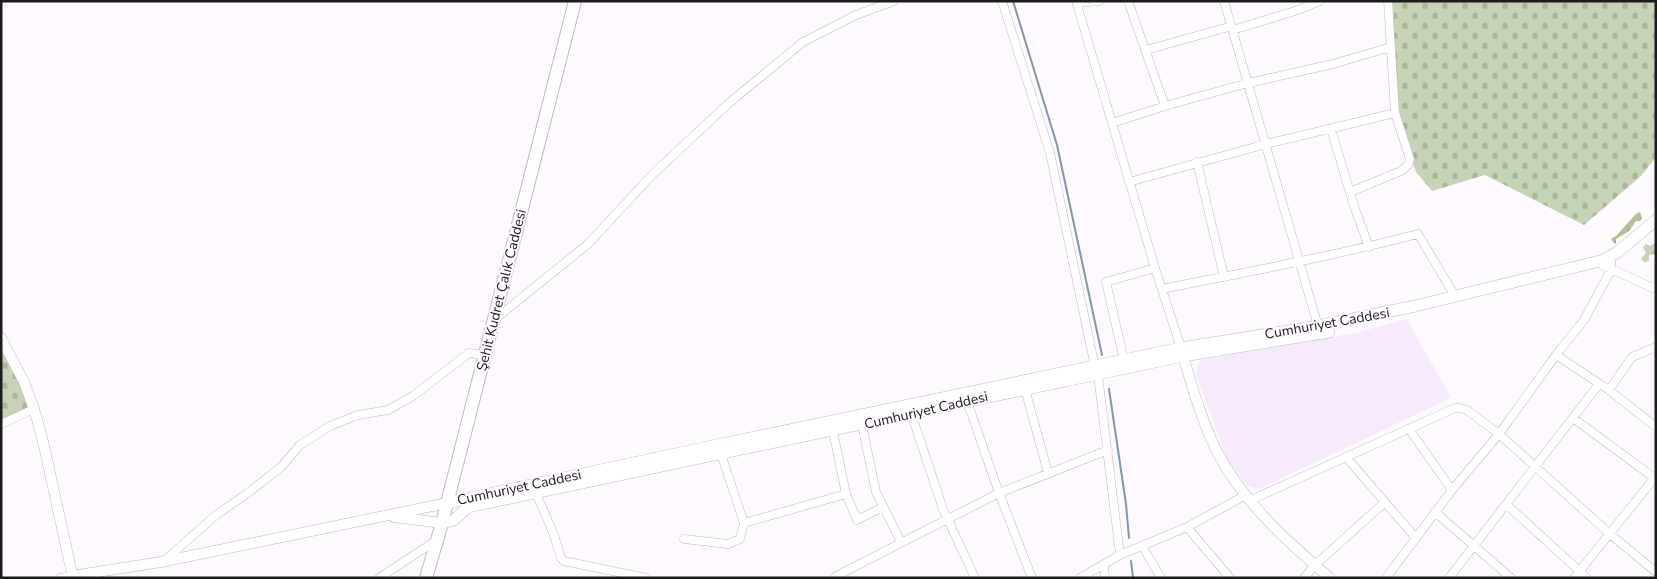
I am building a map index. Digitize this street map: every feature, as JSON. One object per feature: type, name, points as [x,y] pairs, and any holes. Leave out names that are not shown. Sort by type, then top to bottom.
[{"type":"main road","name":"Şehit Kudret Çalık Caddesi","points":[[426,578],[442,524],[492,321],[575,1]]},
{"type":"main road","name":"Cumhuriyet Caddesi","points":[[447,503],[717,444],[968,401],[1182,352],[1415,306],[1596,262],[1611,256],[1656,220]]},
{"type":"main road","name":"Cumhuriyet Caddesi","points":[[442,524],[454,520],[468,507],[862,425],[964,392],[1096,371],[1124,360],[1315,335],[1378,321],[1415,306]]},
{"type":"street","points":[[492,321],[588,244],[652,175],[729,104],[803,42],[856,15],[894,1]]},
{"type":"street","points":[[1002,1],[1050,153],[1096,371],[1108,450],[1120,555]]},
{"type":"street","points":[[1100,1],[1076,2],[1155,268],[1212,442],[1228,470],[1248,498],[1280,532],[1330,578]]},
{"type":"street","points":[[1128,1],[1165,106]]},
{"type":"street","points":[[1224,1],[1318,326]]},
{"type":"street","points":[[1146,50],[1298,10],[1320,1]]},
{"type":"street","points":[[1350,192],[1401,171],[1408,165],[1410,159],[1395,113],[1388,1]]},
{"type":"street","points":[[1112,123],[1248,83],[1333,64],[1391,47]]},
{"type":"street","points":[[1129,182],[1266,144],[1395,113]]},
{"type":"street","points":[[1331,129],[1350,192],[1370,246]]},
{"type":"street","points":[[1197,162],[1224,277]]},
{"type":"street","points":[[1162,289],[1370,246],[1418,234],[1455,296]]},
{"type":"street","points":[[1386,578],[1415,537],[1499,434],[1584,320],[1611,270],[1611,256]]},
{"type":"street","points":[[1596,262],[1654,287],[1656,297]]},
{"type":"street","points":[[1124,360],[1106,282],[1155,268]]},
{"type":"street","points":[[1,338],[24,382],[34,409],[42,437],[72,577]]},
{"type":"street","points":[[1609,390],[1632,357],[1656,346]]},
{"type":"street","points":[[162,562],[216,515],[281,467],[300,445],[330,426],[358,415],[388,410],[413,396],[469,353],[484,355]]},
{"type":"street","points":[[1556,356],[1609,390],[1656,427]]},
{"type":"street","points":[[1448,578],[1599,384]]},
{"type":"street","points":[[1025,388],[1048,473]]},
{"type":"street","points":[[968,401],[999,494],[1032,578]]},
{"type":"street","points":[[1080,578],[1120,555],[1248,498],[1460,408],[1467,410],[1499,434],[1610,534],[1656,572]]},
{"type":"street","points":[[1,424],[34,409]]},
{"type":"street","points":[[910,410],[944,509],[975,578]]},
{"type":"street","points":[[1573,418],[1655,477],[1574,578]]},
{"type":"street","points":[[862,425],[876,492],[901,542]]},
{"type":"street","points":[[1408,429],[1452,490]]},
{"type":"street","points":[[833,431],[846,494],[857,520],[883,507]]},
{"type":"street","points":[[836,576],[999,494],[1108,450]]},
{"type":"street","points":[[684,539],[728,544],[740,539],[744,523],[720,454]]},
{"type":"street","points":[[1346,456],[1384,503],[1415,537]]},
{"type":"street","points":[[536,493],[556,540],[561,558],[564,561],[646,578]]},
{"type":"street","points":[[744,523],[846,494]]},
{"type":"street","points":[[60,578],[162,562],[447,503]]},
{"type":"street","points":[[1304,578],[1315,565],[1384,503]]},
{"type":"street","points":[[1506,504],[1587,578]]},
{"type":"street","points":[[1435,512],[1510,577]]},
{"type":"street","points":[[385,516],[442,524]]},
{"type":"street","points":[[1187,526],[1230,578]]},
{"type":"street","points":[[379,578],[437,540]]},
{"type":"street","points":[[1142,546],[1161,578]]},
{"type":"street","points":[[1104,565],[1105,578]]},
{"type":"shaded area","points":[[1407,319],[1451,398],[1259,489],[1248,486],[1227,459],[1196,375],[1200,360],[1355,333]]},
{"type":"green space","points":[[1393,1],[1656,1],[1656,157],[1641,176],[1584,225],[1485,175],[1432,191],[1416,172],[1396,113]]},
{"type":"green space","points":[[1640,212],[1642,218],[1640,221],[1636,221],[1629,231],[1616,239],[1616,244],[1613,242],[1611,239]]},
{"type":"green space","points":[[1655,243],[1656,254],[1649,255],[1649,261],[1644,262],[1641,259],[1646,253],[1643,247],[1646,244],[1650,246]]},
{"type":"green space","points":[[1,343],[33,410],[1,427]]},
{"type":"waterway","points":[[1013,1],[1057,145],[1102,355]]},
{"type":"waterway","points":[[1109,389],[1126,504],[1129,538]]},
{"type":"waterway","points":[[1131,561],[1133,578]]}]
